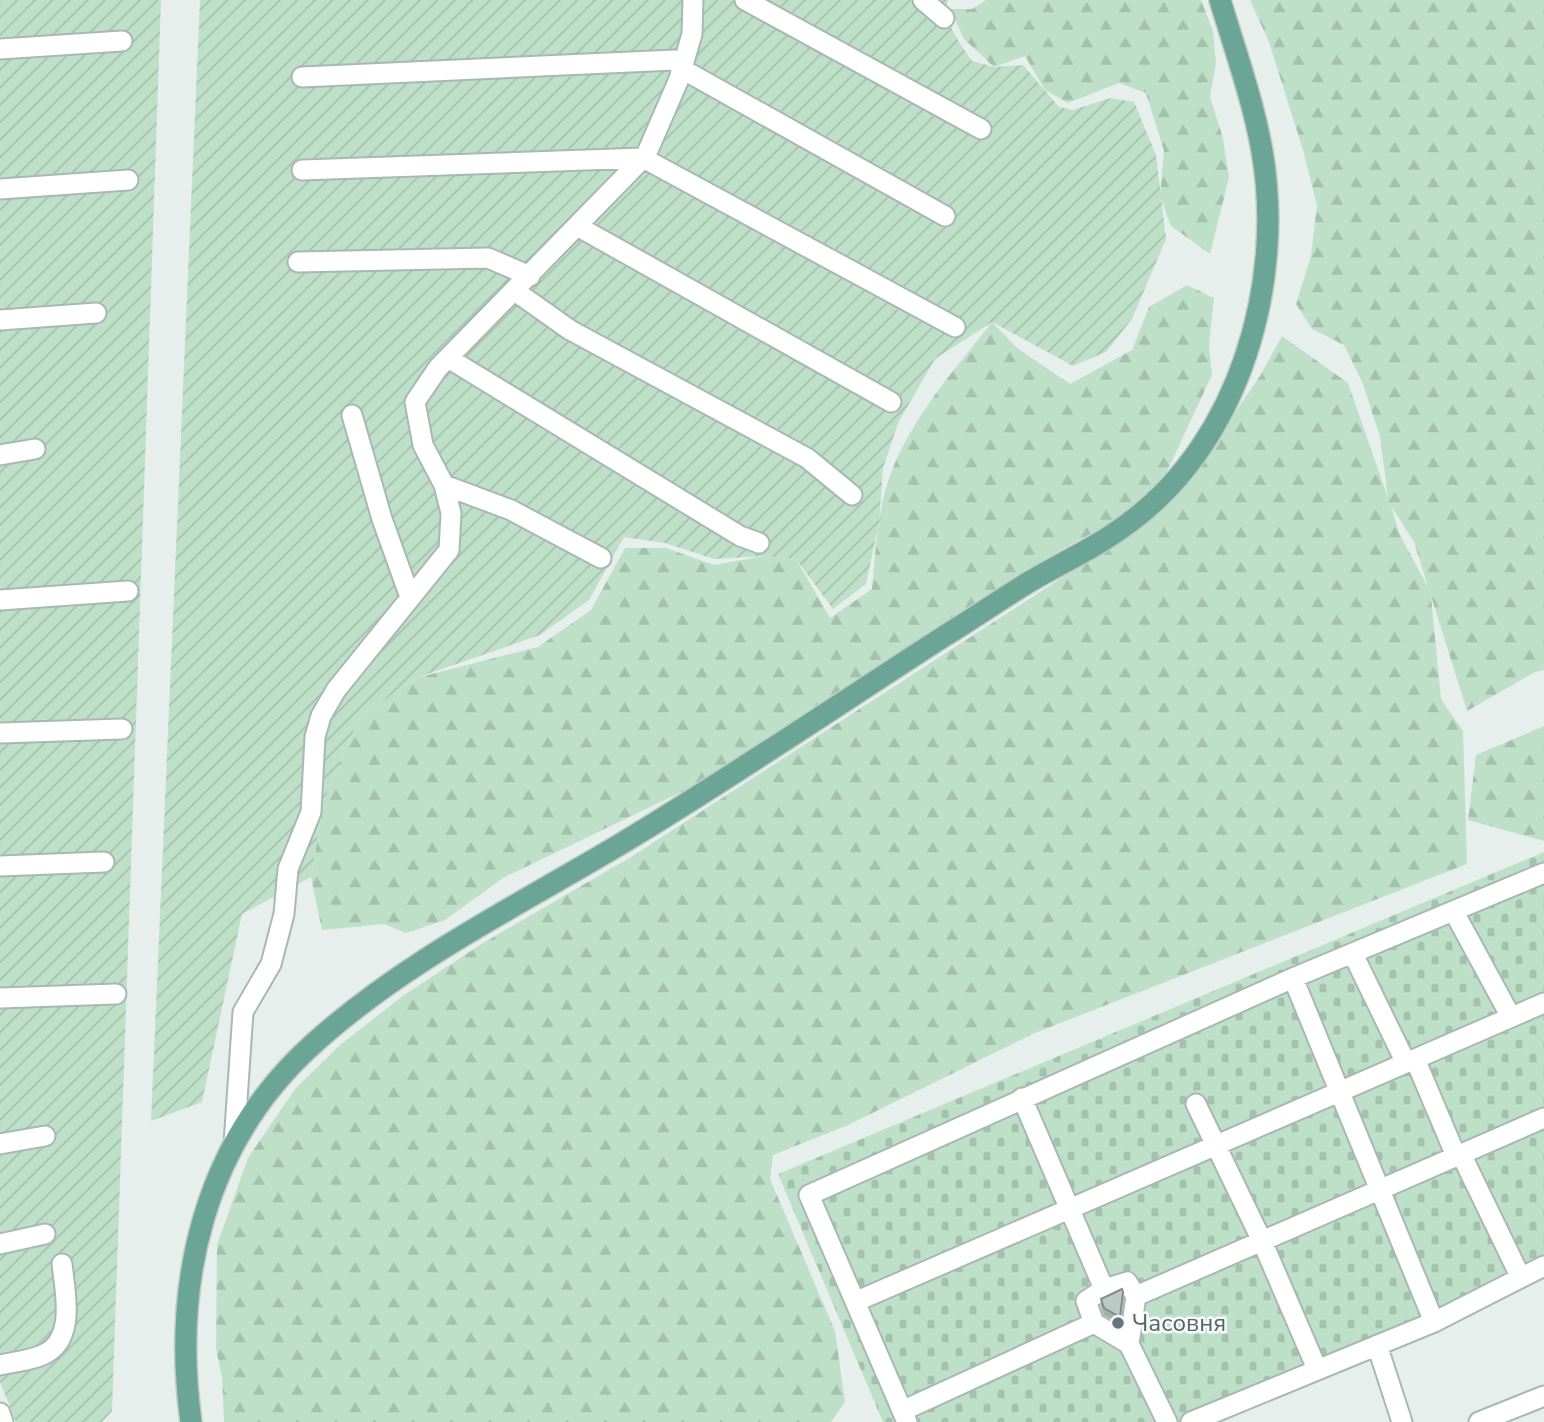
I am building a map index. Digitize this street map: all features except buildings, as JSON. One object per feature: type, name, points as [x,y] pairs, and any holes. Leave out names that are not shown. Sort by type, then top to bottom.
[{"type":"main road","points":[[191,1422],[185,1346],[194,1248],[210,1200],[233,1149],[271,1090],[309,1047],[359,1006],[426,960],[719,785],[1026,584],[1102,541],[1139,514],[1181,475],[1223,407],[1238,374],[1251,338],[1264,277],[1267,220],[1263,156],[1252,105],[1220,0]]},
{"type":"street","points":[[233,1149],[243,1012],[271,964],[284,914],[288,869],[311,812],[315,737],[321,716],[336,690],[449,550],[451,513],[444,485],[423,445],[415,402],[448,358],[643,158],[662,122],[682,69],[692,34],[693,0]]},
{"type":"street","points":[[745,0],[981,128]]},
{"type":"street","points":[[923,0],[944,18]]},
{"type":"street","points":[[0,49],[122,41]]},
{"type":"street","points":[[302,77],[675,60],[682,69],[945,216]]},
{"type":"street","points":[[302,170],[643,158],[955,327]]},
{"type":"street","points":[[0,189],[128,180]]},
{"type":"street","points":[[577,226],[891,402]]},
{"type":"street","points":[[298,262],[488,258],[530,276]]},
{"type":"street","points":[[515,291],[570,330],[807,458],[852,495]]},
{"type":"street","points":[[0,320],[96,313]]},
{"type":"street","points":[[448,358],[740,536],[759,543]]},
{"type":"street","points":[[352,415],[382,519],[410,597]]},
{"type":"street","points":[[0,455],[35,449]]},
{"type":"street","points":[[444,485],[511,510],[601,558]]},
{"type":"street","points":[[0,600],[128,591]]},
{"type":"street","points":[[0,733],[122,729]]},
{"type":"street","points":[[0,866],[104,862]]},
{"type":"street","points":[[1094,1323],[905,1417],[810,1195],[1293,978],[1544,873]]},
{"type":"street","points":[[1454,912],[1511,1017]]},
{"type":"street","points":[[1353,954],[1520,1276]]},
{"type":"street","points":[[1293,978],[1434,1322]]},
{"type":"street","points":[[0,998],[116,994]]},
{"type":"street","points":[[857,1301],[1544,1003]]},
{"type":"street","points":[[1022,1098],[1104,1289]]},
{"type":"street","points":[[1196,1104],[1262,1241],[1317,1369]]},
{"type":"street","points":[[1136,1296],[1544,1118]]},
{"type":"street","points":[[0,1144],[45,1136]]},
{"type":"street","points":[[0,1244],[45,1234]]},
{"type":"street","points":[[0,1366],[46,1354],[61,1341],[67,1302],[62,1264]]},
{"type":"street","points":[[1191,1422],[1434,1322],[1544,1266]]},
{"type":"street","points":[[1129,1345],[1136,1296],[1127,1282],[1104,1289],[1086,1301],[1094,1323],[1129,1345],[1167,1422]]},
{"type":"street","points":[[1377,1345],[1402,1422]]},
{"type":"street","points":[[1479,1422],[1544,1396]]},
{"type":"street","points":[[0,1413],[4,1422]]},
{"type":"green space","points":[[0,0],[161,0],[112,1411],[102,1422],[16,1422],[0,1382]]},
{"type":"green space","points":[[200,0],[948,0],[950,24],[972,61],[994,67],[1023,65],[1059,107],[1073,110],[1110,98],[1134,102],[1156,155],[1166,239],[1132,319],[1106,352],[1073,366],[992,322],[935,359],[899,421],[883,468],[879,523],[866,584],[833,609],[796,559],[764,556],[714,559],[665,543],[624,537],[589,600],[540,635],[416,678],[360,717],[324,800],[311,877],[242,914],[202,1102],[151,1121]]},
{"type":"green space","points":[[986,0],[1201,0],[1213,31],[1216,63],[1210,97],[1223,138],[1229,178],[1210,254],[1171,226],[1160,196],[1164,151],[1146,93],[1119,83],[1068,103],[1045,90],[1025,56],[994,67],[964,39],[950,9],[972,9]]},
{"type":"green space","points":[[1250,0],[1544,0],[1544,670],[1535,672],[1467,711],[1431,596],[1441,699],[1463,731],[1467,864],[1035,1033],[848,1125],[773,1155],[770,1179],[835,1331],[845,1402],[831,1422],[224,1422],[222,1377],[216,1349],[217,1245],[248,1158],[295,1089],[340,1045],[404,995],[483,943],[631,857],[1097,555],[1205,456],[1260,376],[1282,336],[1348,383],[1388,498],[1380,437],[1363,384],[1344,345],[1312,329],[1296,304],[1311,256],[1317,205],[1303,150],[1269,42]],"holes":[[[1391,506],[1414,542],[1428,587],[1400,535]]]},
{"type":"green space","points":[[1187,285],[1214,298],[1209,346],[1212,375],[1162,482],[1120,518],[1066,547],[700,783],[503,878],[445,920],[406,933],[384,924],[322,930],[311,877],[324,800],[360,717],[416,678],[538,647],[591,610],[625,548],[666,548],[714,565],[764,556],[796,559],[830,618],[872,589],[883,501],[900,452],[936,394],[992,322],[1017,348],[1070,384],[1132,350],[1149,307]]},
{"type":"green space","points":[[1544,726],[1544,841],[1468,820],[1476,755]]},
{"type":"green space","points":[[1544,852],[1544,1276],[1219,1422],[883,1422],[778,1174]]},
{"type":"place","name":"Часовня","points":[[1118,1323]]}]
